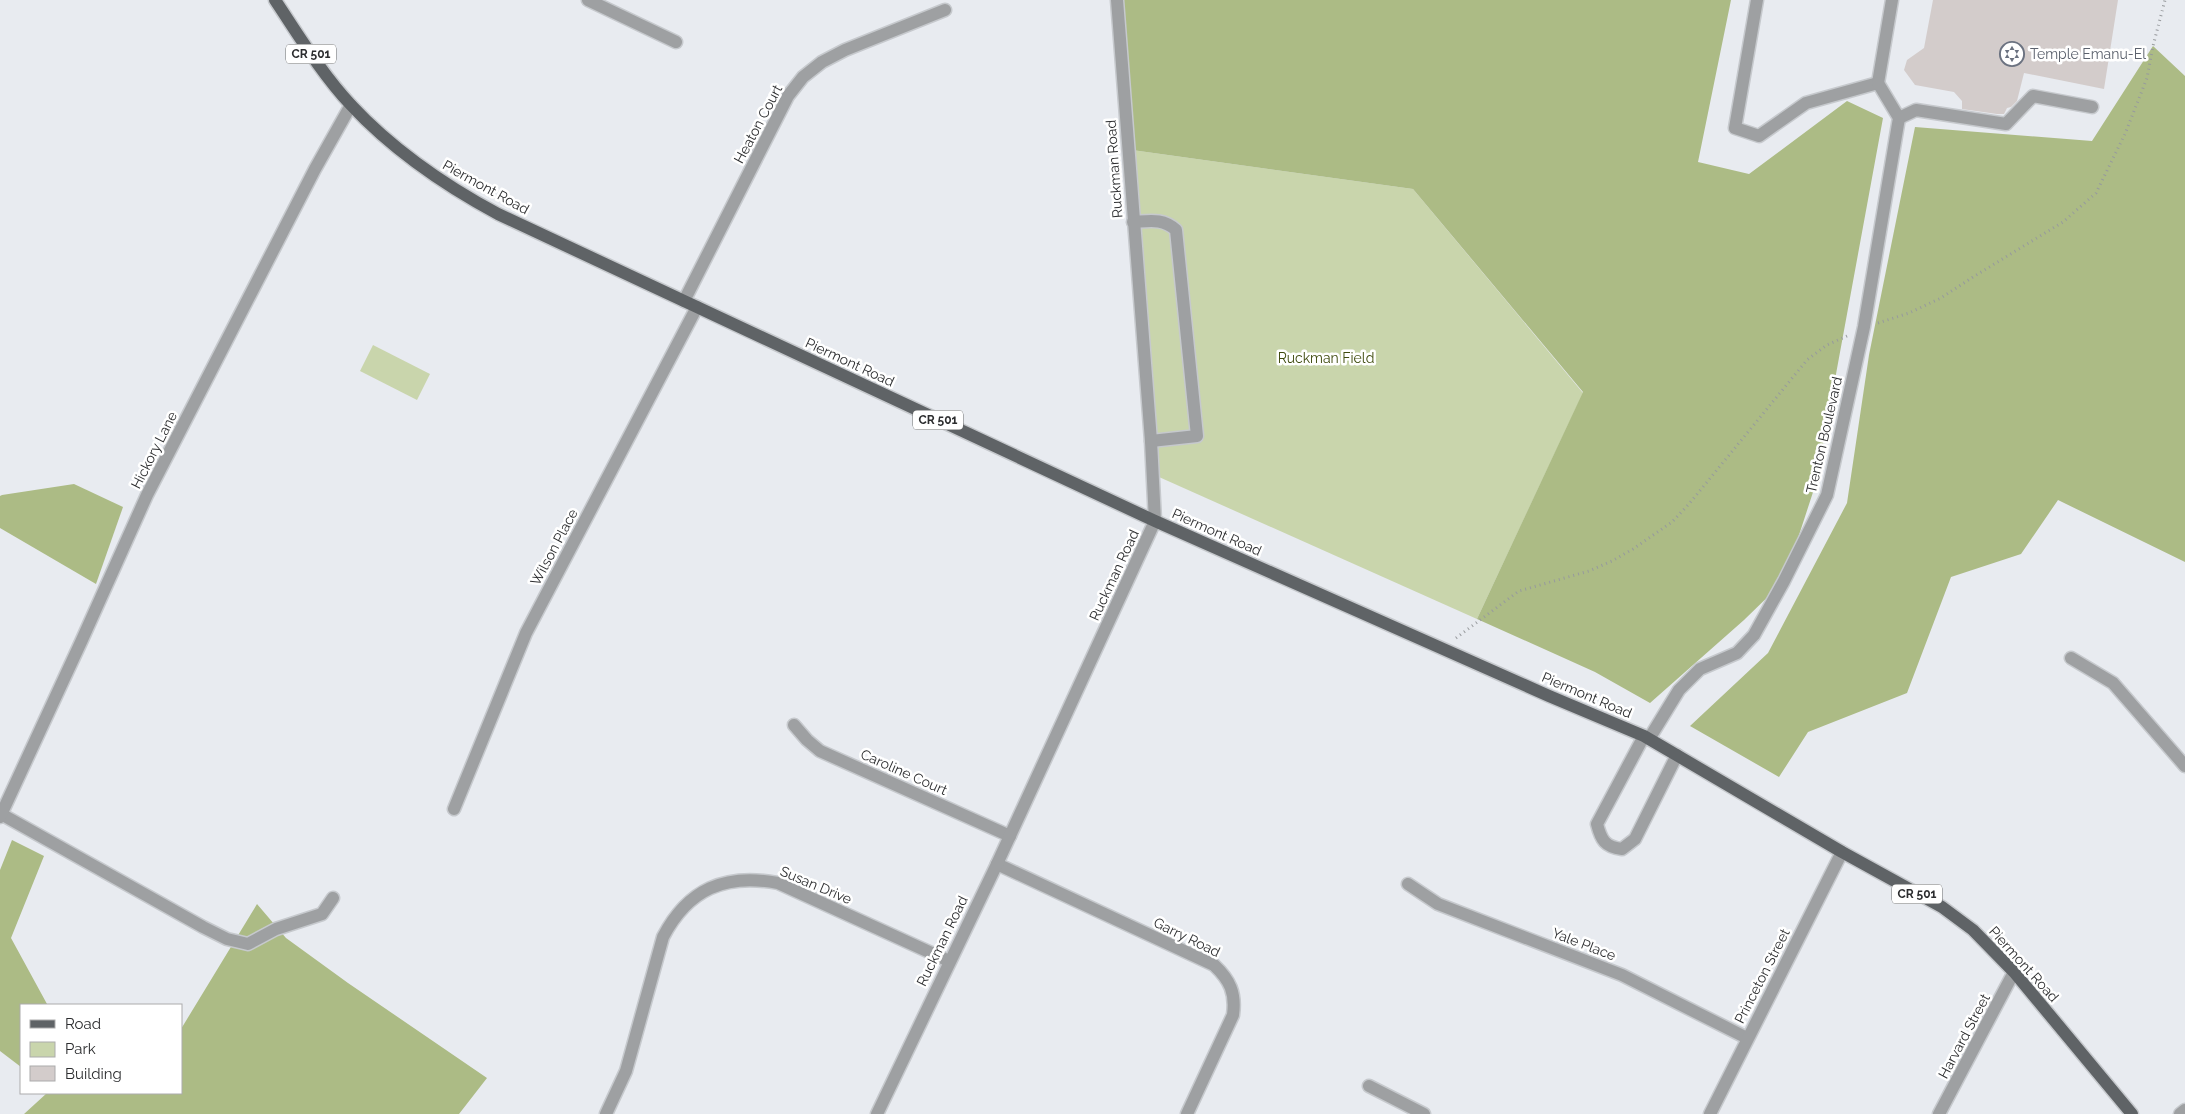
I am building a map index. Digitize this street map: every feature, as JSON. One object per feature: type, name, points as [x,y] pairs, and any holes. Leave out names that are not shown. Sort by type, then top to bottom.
[{"type":"main road","name":"Piermont Road","points":[[275,0],[317,63],[351,105],[390,142],[428,172],[498,214],[1155,521],[1549,696],[1646,737],[1842,852],[1942,907],[1973,930],[2014,972],[2132,1114]]},
{"type":"street","points":[[588,0],[676,42]]},
{"type":"street","name":"Ruckman Road","points":[[877,1114],[997,864],[1155,521],[1151,441],[1117,0]]},
{"type":"street","points":[[1757,0],[1735,128],[1759,136],[1806,103],[1878,83]]},
{"type":"street","points":[[1892,0],[1878,83],[1899,118],[1916,110],[2006,124],[2033,96],[2092,107]]},
{"type":"street","name":"Heaton Court","points":[[684,301],[788,96],[803,77],[822,62],[845,50],[945,10]]},
{"type":"street","name":"Hickory Lane","points":[[1,815],[147,495],[315,169],[351,105]]},
{"type":"street","name":"Trenton Boulevard","points":[[1677,755],[1635,838],[1622,849],[1610,848],[1602,840],[1597,824],[1646,737],[1678,690],[1700,669],[1737,653],[1754,634],[1784,581],[1827,495],[1864,327],[1899,118]]},
{"type":"street","points":[[1133,222],[1161,220],[1176,230],[1197,436],[1151,441]]},
{"type":"street","name":"Wilson Place","points":[[454,809],[526,633],[697,307]]},
{"type":"street","points":[[2071,658],[2113,683],[2185,766]]},
{"type":"street","name":"Caroline Court","points":[[794,725],[820,751],[1010,836]]},
{"type":"street","points":[[1,815],[203,927],[227,938],[248,944],[276,929],[322,914],[333,898]]},
{"type":"street","name":"Princeton Street","points":[[1710,1114],[1842,852]]},
{"type":"street","name":"Garry Road","points":[[997,864],[1214,964],[1225,974],[1232,987],[1235,1002],[1234,1015],[1187,1114]]},
{"type":"street","name":"Susan Drive","points":[[606,1114],[626,1071],[663,936],[672,920],[685,904],[702,892],[721,883],[740,879],[778,883],[949,961]]},
{"type":"street","name":"Yale Place","points":[[1408,884],[1438,904],[1622,975],[1748,1038]]},
{"type":"street","name":"Harvard Street","points":[[1939,1114],[2014,972]]},
{"type":"street","points":[[1369,1086],[1424,1114]]},
{"type":"street","points":[[2180,1114],[2185,1110]]},
{"type":"path","points":[[1444,648],[1519,591],[1589,571],[1612,562],[1672,522],[1690,504],[1806,360],[1827,345],[1864,327],[1908,313],[1941,298],[2063,222],[2096,193],[2125,134],[2147,78],[2165,0]]},
{"type":"green space","points":[[1119,0],[1731,0],[1698,162],[1749,174],[1847,101],[1883,118],[1816,483],[1784,581],[1744,620],[1650,703],[1595,672],[1477,619],[1583,392],[1413,189],[1132,150]]},
{"type":"green space","points":[[2153,46],[2185,76],[2185,562],[2058,500],[2021,554],[1951,577],[1907,693],[1808,732],[1779,777],[1690,726],[1768,653],[1847,503],[1869,355],[1915,127],[2092,141]]},
{"type":"green space","name":"Ruckman Field","points":[[1132,150],[1413,189],[1583,393],[1477,619],[1159,477]]},
{"type":"green space","points":[[373,345],[430,374],[417,400],[360,371]]},
{"type":"green space","points":[[74,484],[123,507],[96,584],[0,528],[0,496]]},
{"type":"green space","points":[[12,840],[44,856],[11,938],[47,1004],[20,1004],[20,1066],[0,1051],[0,870]]},
{"type":"green space","points":[[257,904],[286,938],[487,1078],[459,1114],[24,1114],[46,1094],[182,1094],[182,1027]]},
{"type":"building","name":"Temple Emanu-El","points":[[1933,0],[2118,0],[2104,89],[2024,73],[2017,101],[2007,108],[2004,114],[1997,114],[1962,109],[1962,101],[1954,92],[1915,85],[1904,70],[1907,60],[1924,48]]},
{"type":"place","name":"Temple Emanu-El","points":[[2012,54]]}]
